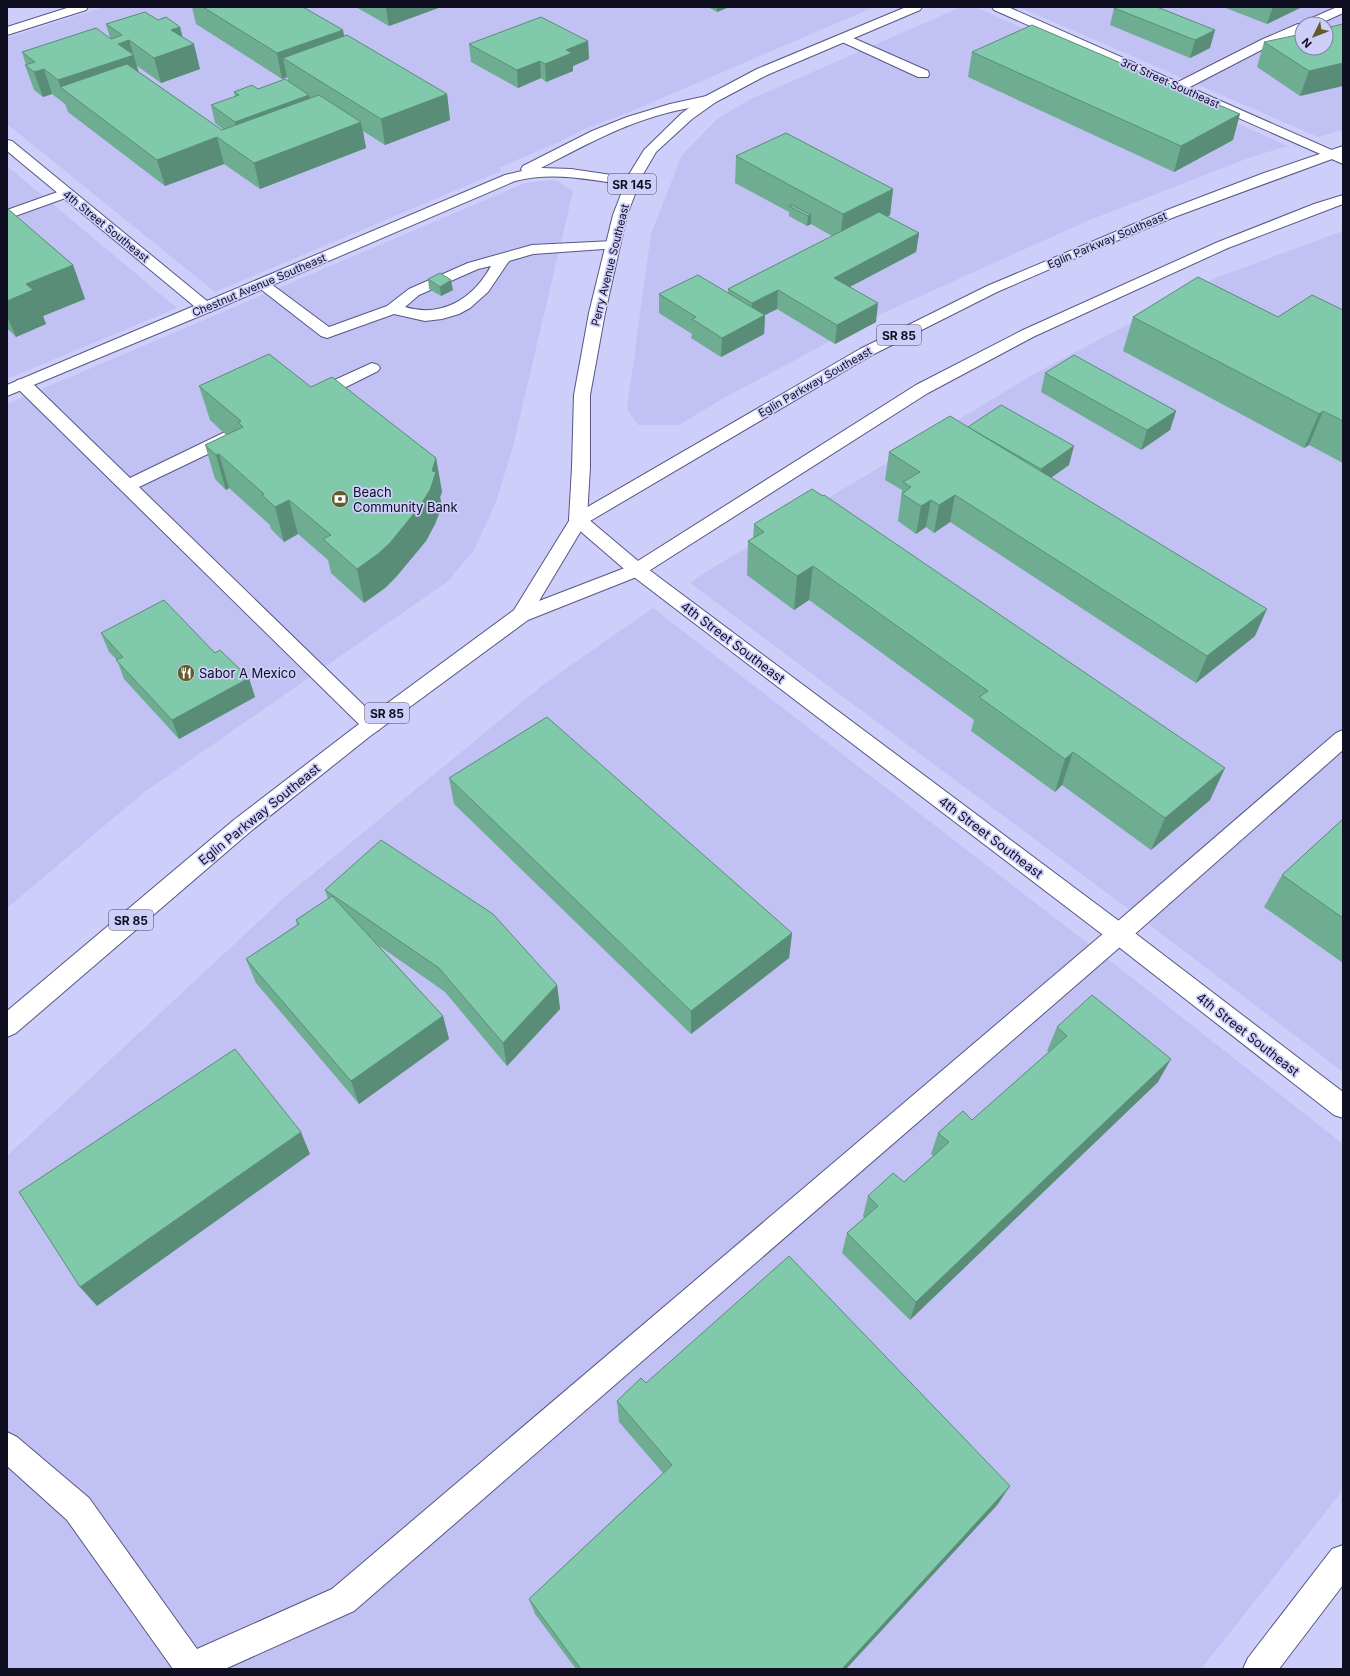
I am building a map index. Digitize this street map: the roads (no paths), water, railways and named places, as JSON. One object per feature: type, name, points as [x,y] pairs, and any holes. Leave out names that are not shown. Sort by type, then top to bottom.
[{"type":"main road","points":[[7,31],[82,7]]},
{"type":"main road","name":"Perry Avenue Southeast","points":[[578,520],[581,467],[582,395],[598,313],[620,215],[632,182],[651,150],[687,116],[711,99],[762,72],[915,7]]},
{"type":"main road","name":"3rd Street Southeast","points":[[998,7],[1179,87],[1339,154]]},
{"type":"main road","points":[[1327,16],[1343,9]]},
{"type":"main road","points":[[1179,87],[1267,42],[1294,30]]},
{"type":"main road","points":[[844,38],[923,74]]},
{"type":"main road","name":"Chestnut Avenue Southeast","points":[[510,178],[595,135],[621,124],[668,108],[711,99]]},
{"type":"main road","name":"4th Street Southeast","points":[[7,144],[206,308]]},
{"type":"main road","name":"Eglin Parkway Southeast","points":[[521,614],[578,520],[866,352],[992,289],[1172,213],[1339,154]]},
{"type":"main road","name":"Chestnut Avenue Southeast","points":[[15,388],[521,174],[550,171],[570,172],[632,182]]},
{"type":"main road","points":[[7,215],[66,193]]},
{"type":"main road","name":"Eglin Parkway Southeast","points":[[7,1026],[243,825],[372,724],[521,614],[637,570],[928,386],[1046,325],[1223,245],[1343,199]]},
{"type":"main road","points":[[262,284],[327,333],[393,309],[414,292],[473,266],[532,250],[613,245]]},
{"type":"main road","points":[[393,309],[409,314],[429,317],[448,313],[461,307],[481,291],[495,274],[503,258]]},
{"type":"main road","points":[[298,404],[372,368]]},
{"type":"main road","points":[[15,388],[128,486],[372,724]]},
{"type":"main road","points":[[128,486],[229,437]]},
{"type":"main road","name":"4th Street Southeast","points":[[578,520],[637,570],[1119,934],[1343,1107]]},
{"type":"main road","points":[[7,1447],[78,1509],[190,1668],[343,1600],[1119,934],[1343,738]]},
{"type":"main road","points":[[1259,1669],[1343,1560]]},
{"type":"place","name":"Beach Community Bank","points":[[340,499]]},
{"type":"place","name":"Sabor A Mexico","points":[[186,673]]}]
